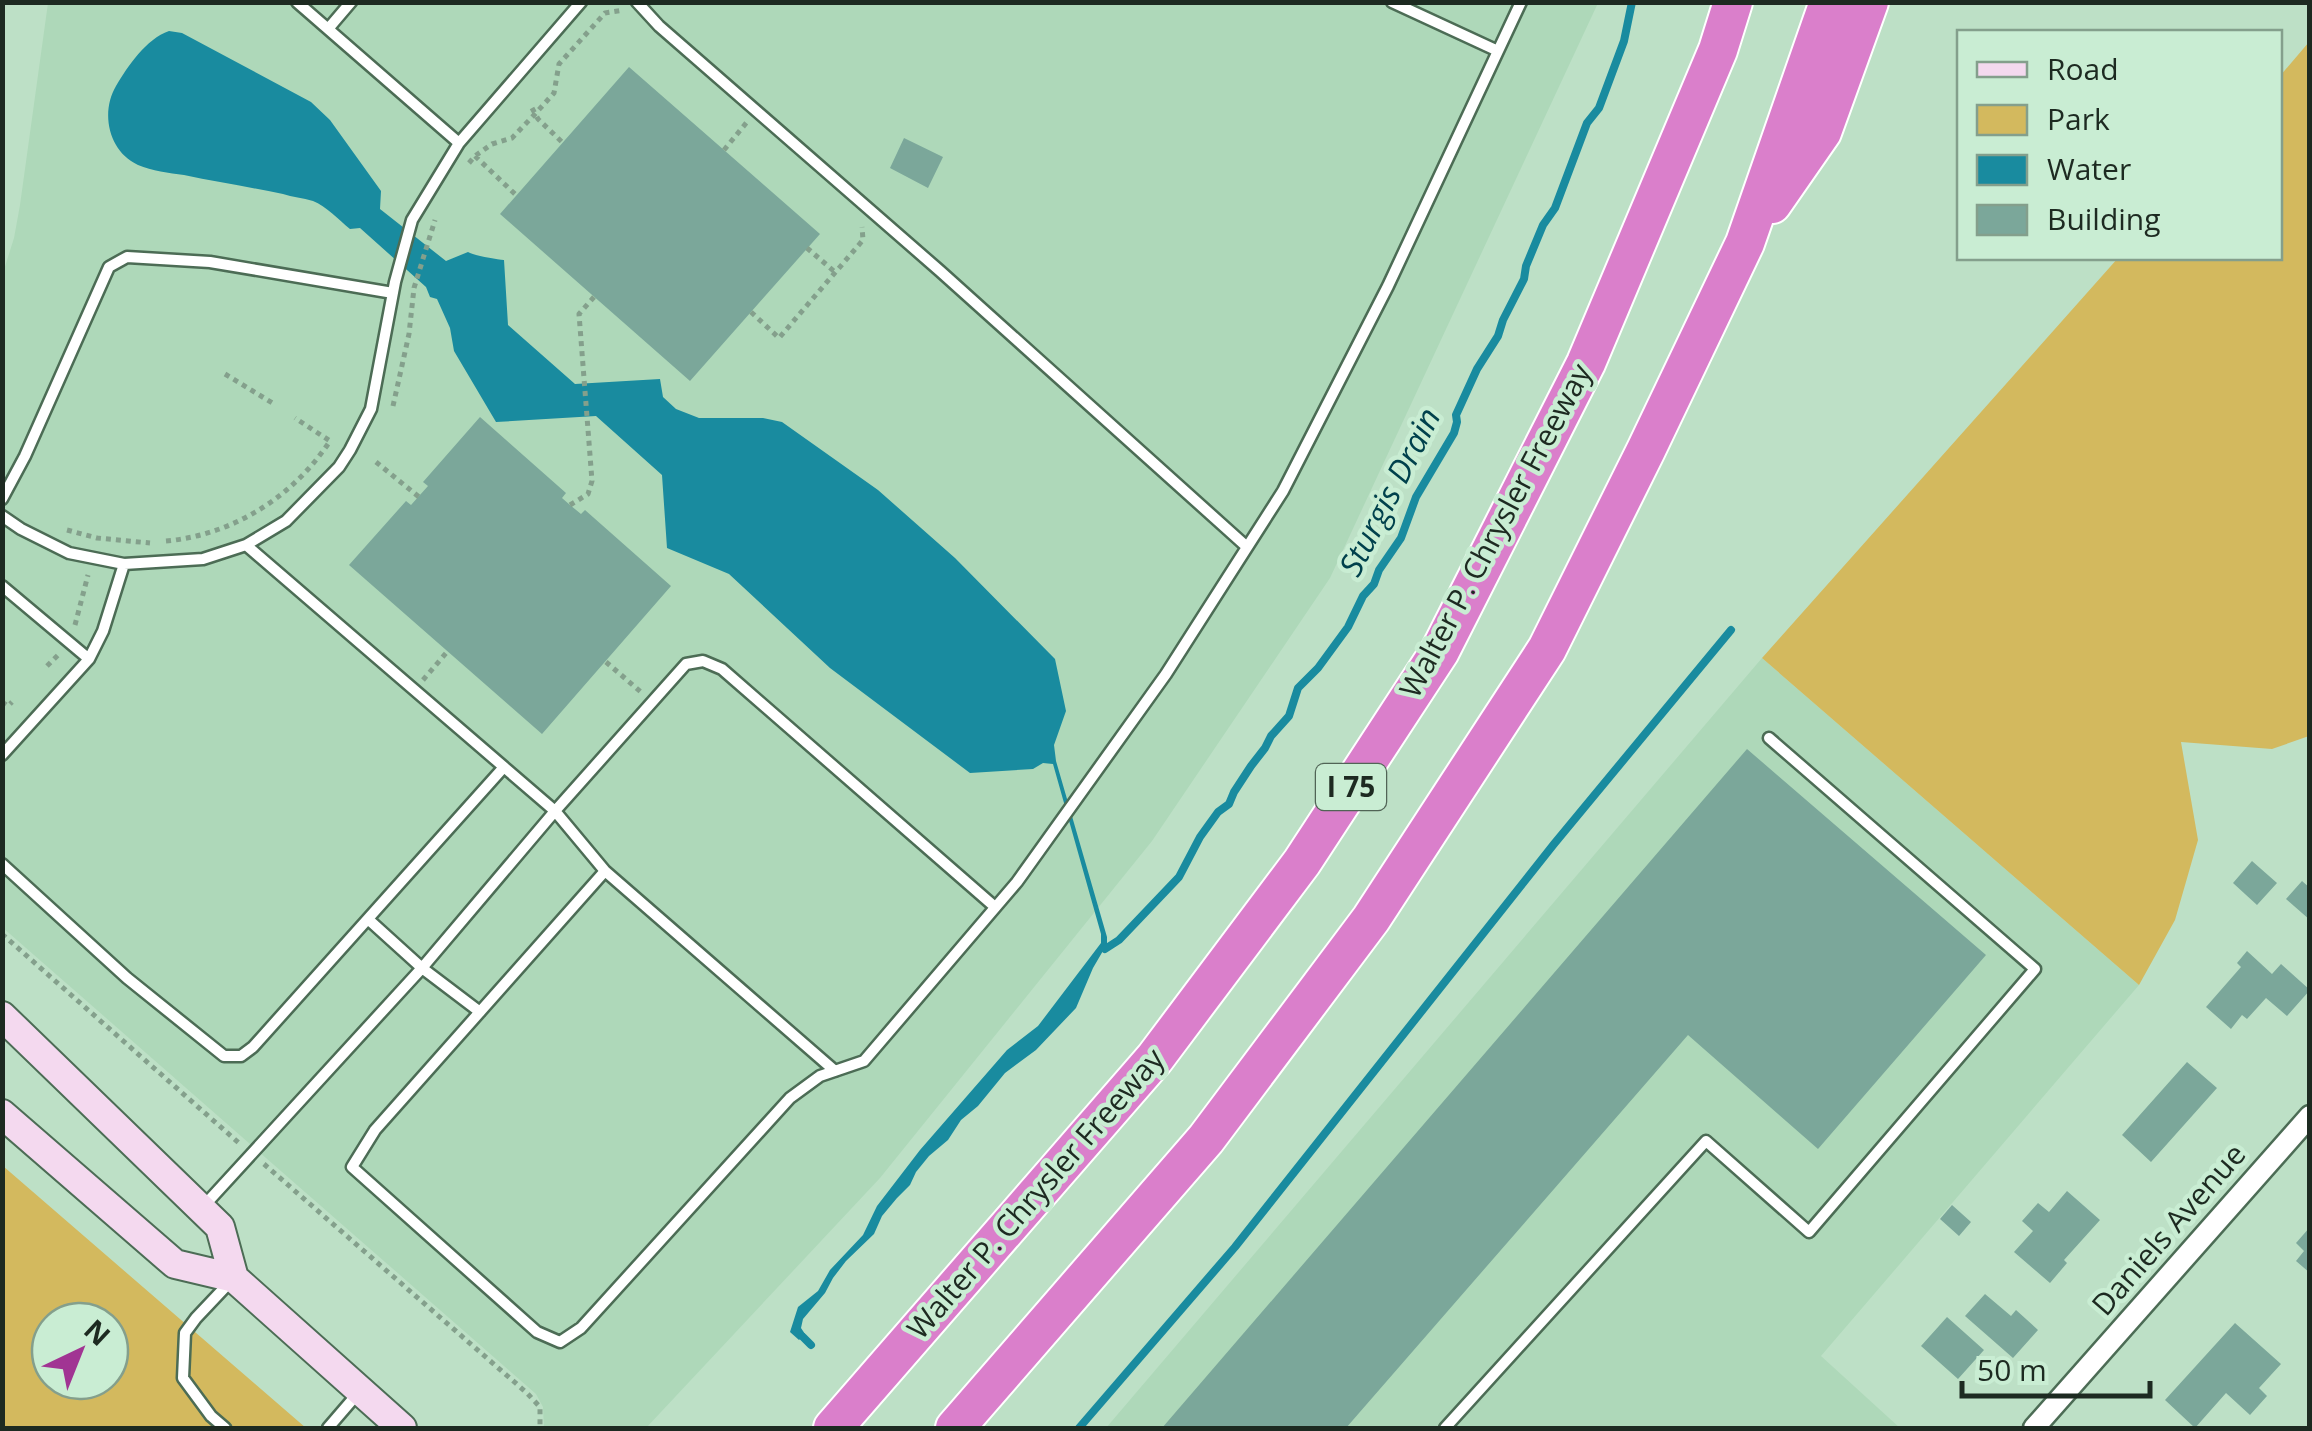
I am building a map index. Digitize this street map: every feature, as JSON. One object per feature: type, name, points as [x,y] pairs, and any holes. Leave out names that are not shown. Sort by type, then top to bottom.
[{"type":"highway","name":"Walter P. Chrysler Freeway","points":[[834,1428],[1155,1058],[1302,862],[1440,651],[1586,363],[1704,82],[1732,2]]},
{"type":"highway","points":[[955,1428],[1206,1138],[1371,919],[1547,649],[1745,243],[1829,2]]},
{"type":"highway","points":[[1745,243],[1822,132],[1869,2]]},
{"type":"main road","points":[[2,1016],[220,1227],[234,1278]]},
{"type":"main road","points":[[2,1114],[175,1264],[234,1278],[402,1428]]},
{"type":"street","name":"Daniels Avenue","points":[[2034,1428],[2310,1116]]},
{"type":"lane","points":[[297,2],[459,143]]},
{"type":"lane","points":[[328,29],[350,2]]},
{"type":"lane","points":[[2,516],[69,553],[124,564],[204,559],[246,545],[286,521],[339,467],[371,409],[394,288],[412,220],[459,143],[581,2]]},
{"type":"lane","points":[[637,2],[659,26],[1247,547]]},
{"type":"lane","points":[[1392,2],[1498,51]]},
{"type":"lane","points":[[605,871],[375,1130],[352,1167],[537,1332],[560,1342],[581,1328],[790,1098],[820,1076],[864,1062],[1018,882],[1166,674],[1283,492],[1388,286],[1521,2]]},
{"type":"lane","points":[[2,499],[109,267],[127,256],[210,262],[394,288]]},
{"type":"lane","points":[[246,545],[555,811],[605,871],[835,1071]]},
{"type":"lane","points":[[2,755],[89,659],[104,631],[124,564]]},
{"type":"lane","points":[[2,586],[89,659]]},
{"type":"lane","points":[[201,1208],[422,968],[686,664],[703,661],[722,669],[996,907]]},
{"type":"lane","points":[[1446,1428],[1706,1140],[1808,1232],[2035,969],[1769,738]]},
{"type":"lane","points":[[2,864],[127,978],[224,1056],[241,1056],[253,1048],[504,767]]},
{"type":"lane","points":[[369,920],[422,968],[480,1012]]},
{"type":"lane","points":[[225,1428],[182,1378],[186,1334],[234,1278]]},
{"type":"lane","points":[[328,1428],[360,1391]]},
{"type":"path","points":[[468,166],[486,146],[512,138],[554,92],[559,64],[605,13],[625,10]]},
{"type":"path","points":[[533,111],[562,143]]},
{"type":"path","points":[[724,150],[749,119]]},
{"type":"path","points":[[475,156],[516,196]]},
{"type":"path","points":[[392,406],[409,334],[414,288],[432,225],[442,208]]},
{"type":"path","points":[[751,312],[780,338],[862,240],[862,218]]},
{"type":"path","points":[[807,248],[835,272]]},
{"type":"path","points":[[570,506],[588,494],[592,480],[579,314],[594,297]]},
{"type":"path","points":[[226,374],[274,404]]},
{"type":"path","points":[[56,526],[125,542],[181,540],[214,532],[275,500],[318,459],[330,441],[295,418]]},
{"type":"path","points":[[376,462],[419,497]]},
{"type":"path","points":[[75,625],[88,575]]},
{"type":"path","points":[[424,680],[447,652]]},
{"type":"path","points":[[48,666],[60,653]]},
{"type":"path","points":[[606,662],[642,694]]},
{"type":"path","points":[[2,702],[8,706],[12,702]]},
{"type":"path","points":[[2,934],[527,1393],[540,1407],[540,1428]]},
{"type":"shaded area","points":[[48,3],[1598,3],[1330,578],[1152,841],[880,1178],[646,1428],[544,1428],[543,1407],[536,1394],[2,927],[2,276],[20,205]]},
{"type":"shaded area","points":[[1762,658],[2139,985],[1821,1356],[1900,1428],[1106,1428]]},
{"type":"green space","points":[[2309,42],[2309,736],[2272,749],[2181,742],[2198,840],[2175,920],[2139,985],[1762,658],[2116,260],[2282,260],[2282,74]]},
{"type":"green space","points":[[3,1166],[306,1428],[3,1428]]},
{"type":"water","points":[[169,31],[182,33],[311,102],[330,120],[381,191],[380,209],[446,261],[468,252],[504,260],[508,325],[575,384],[660,379],[663,397],[676,409],[699,418],[763,418],[782,422],[878,490],[955,558],[1055,659],[1066,711],[1054,745],[1056,761],[1107,944],[1076,1008],[1036,1050],[1005,1073],[961,1120],[948,1140],[929,1156],[882,1216],[874,1234],[846,1261],[803,1319],[801,1328],[805,1334],[799,1340],[790,1332],[798,1307],[818,1291],[830,1270],[863,1235],[877,1206],[920,1150],[1007,1050],[1038,1026],[1101,943],[1053,764],[970,773],[830,668],[729,574],[667,548],[662,475],[596,416],[496,422],[454,351],[450,328],[437,299],[430,297],[426,287],[360,228],[350,229],[313,201],[155,170],[128,159],[110,131],[111,97],[138,54]]},
{"type":"building","points":[[629,67],[820,234],[690,381],[500,214]]},
{"type":"building","points":[[904,138],[943,157],[928,188],[890,168]]},
{"type":"building","points":[[480,417],[566,493],[562,498],[581,514],[585,510],[671,586],[542,734],[349,565],[406,501],[411,505],[428,486],[423,482]]},
{"type":"building","points":[[1747,749],[1986,955],[1818,1149],[1688,1035],[1346,1428],[1162,1428]]},
{"type":"building","points":[[2252,861],[2277,883],[2257,905],[2233,883]]},
{"type":"building","points":[[2302,881],[2310,888],[2310,920],[2286,899]]},
{"type":"building","points":[[2247,951],[2272,974],[2281,964],[2310,990],[2287,1016],[2266,998],[2247,1019],[2242,1015],[2231,1029],[2206,1007],[2241,967],[2237,963]]},
{"type":"building","points":[[2187,1062],[2217,1088],[2151,1162],[2122,1135]]},
{"type":"building","points":[[2067,1191],[2100,1220],[2064,1260],[2067,1263],[2050,1283],[2014,1252],[2033,1231],[2022,1221],[2038,1203],[2049,1212]]},
{"type":"building","points":[[1952,1205],[1971,1222],[1959,1236],[1940,1219]]},
{"type":"building","points":[[2310,1227],[2310,1273],[2296,1261],[2304,1251],[2296,1243]]},
{"type":"building","points":[[1985,1294],[2011,1316],[2016,1310],[2038,1330],[2013,1358],[1965,1316]]},
{"type":"building","points":[[1947,1317],[1984,1350],[1958,1379],[1921,1346]]},
{"type":"building","points":[[2235,1323],[2281,1364],[2259,1388],[2267,1396],[2250,1415],[2226,1393],[2195,1428],[2165,1400]]},
{"type":"waterway","name":"Sturgis Drain","points":[[1105,949],[1119,940],[1179,877],[1200,837],[1229,804],[1271,736],[1289,716],[1298,688],[1348,627],[1401,538],[1416,497],[1454,433],[1456,415],[1524,279],[1526,266],[1543,225],[1555,208],[1587,123],[1599,108],[1624,41],[1632,2]]},
{"type":"waterway","points":[[1079,1428],[1235,1247],[1554,844],[1731,630]]},
{"type":"waterway","name":"Sturgis Drain","points":[[803,1337],[811,1345]]}]
